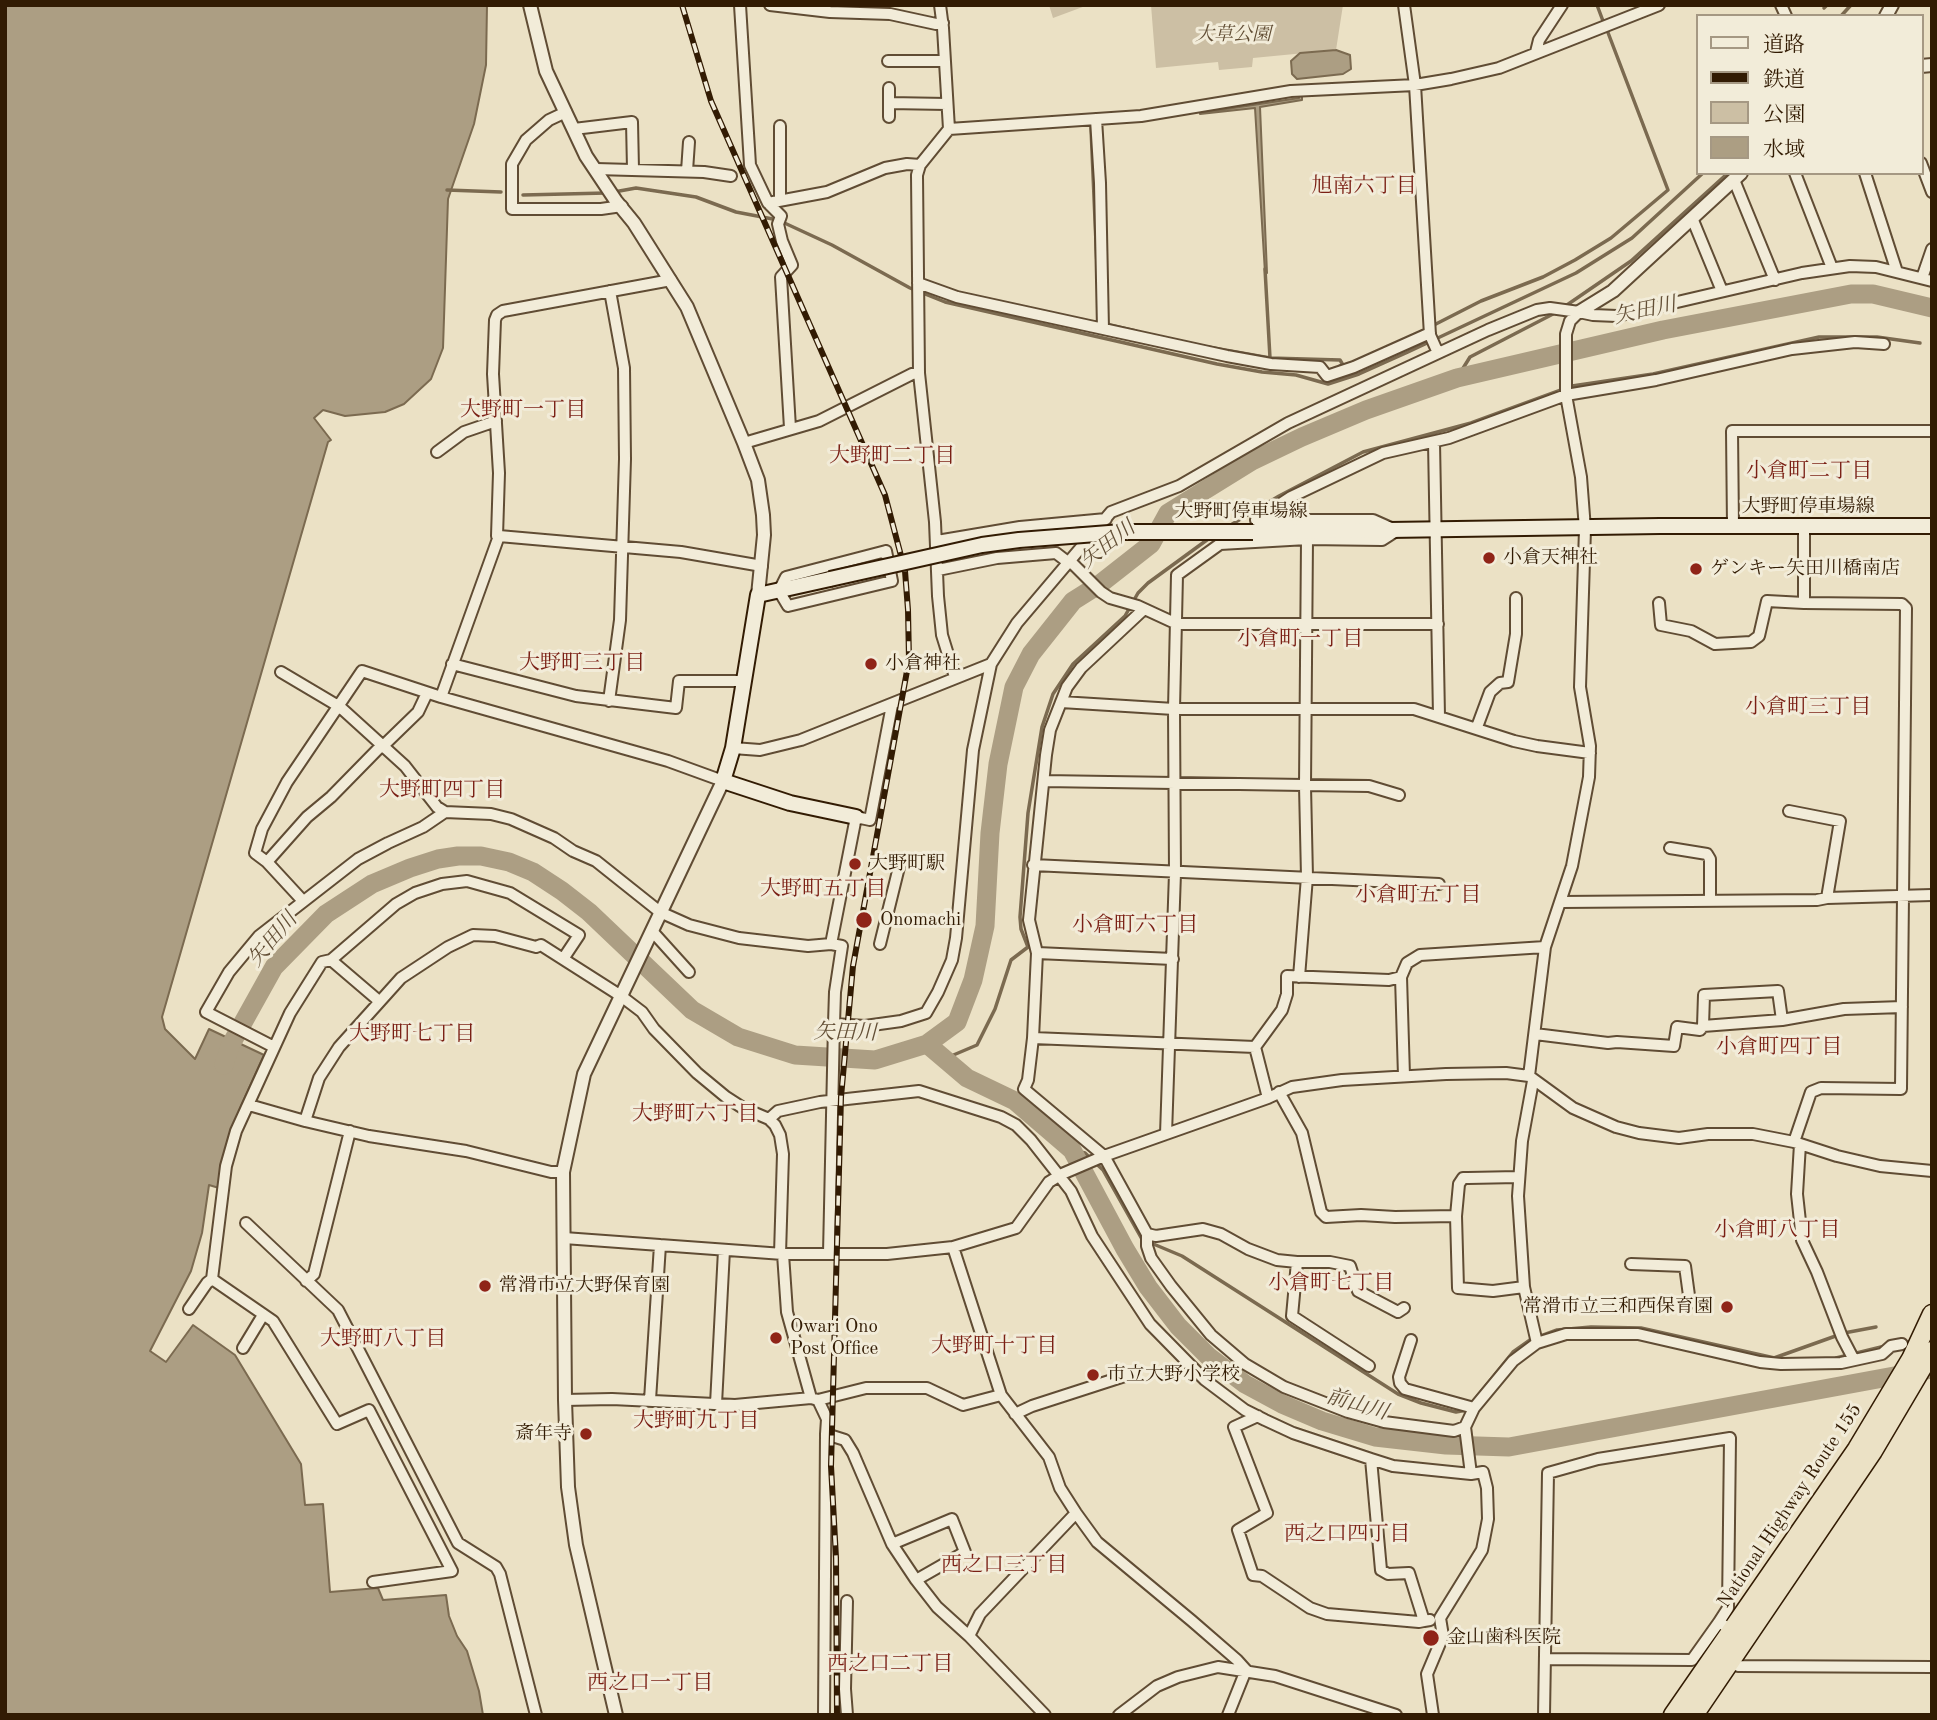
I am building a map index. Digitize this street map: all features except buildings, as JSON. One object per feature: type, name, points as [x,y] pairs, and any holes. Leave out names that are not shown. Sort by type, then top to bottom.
[{"type":"highway","name":"National Highway Route 155","points":[[1674,1715],[1725,1626],[1857,1449],[1895,1388],[1907,1352],[1932,1314]]},
{"type":"highway","name":"National Highway Route 155","points":[[1694,1715],[1873,1451],[1931,1354]]},
{"type":"main road","name":"大野町停車場線","points":[[758,595],[982,545],[1111,532],[1932,526]]},
{"type":"main road","points":[[758,595],[733,748],[723,781],[790,803],[856,817]]},
{"type":"street","points":[[530,5],[546,71],[586,156],[687,307],[744,443],[758,480],[761,498],[764,535],[758,595]]},
{"type":"street","points":[[740,5],[750,166],[779,220],[782,241],[792,265],[781,276],[790,428]]},
{"type":"street","points":[[770,5],[830,12],[890,14],[943,23]]},
{"type":"street","points":[[940,5],[949,129],[920,165],[915,186],[919,373],[937,541],[942,635],[956,677]]},
{"type":"street","points":[[1404,5],[1415,85],[1430,334],[1437,350]]},
{"type":"street","points":[[1536,52],[1539,40],[1562,5]]},
{"type":"street","points":[[949,129],[1141,116],[1291,91],[1415,85],[1477,75],[1659,5]]},
{"type":"street","points":[[888,61],[945,61]]},
{"type":"street","points":[[889,88],[890,117]]},
{"type":"street","points":[[889,103],[947,104]]},
{"type":"street","points":[[566,112],[549,120],[526,140],[512,164],[512,209],[601,209],[619,204]]},
{"type":"street","points":[[1096,119],[1103,329]]},
{"type":"street","points":[[574,129],[632,122],[634,169]]},
{"type":"street","points":[[780,126],[780,201]]},
{"type":"street","points":[[687,171],[689,142]]},
{"type":"street","points":[[768,203],[827,192],[885,168],[907,164],[920,165]]},
{"type":"street","points":[[1923,168],[1932,192]]},
{"type":"street","points":[[599,174],[634,169],[731,176]]},
{"type":"street","points":[[1796,175],[1832,268]]},
{"type":"street","points":[[1866,175],[1897,272]]},
{"type":"street","points":[[1537,1343],[1524,1287],[1518,1177],[1545,947],[1572,866],[1590,753],[1580,687],[1586,529],[1581,477],[1567,393],[1566,334],[1570,321],[1579,312],[1613,291],[1737,177],[1775,280]]},
{"type":"street","points":[[1692,218],[1722,291]]},
{"type":"street","points":[[834,1024],[881,1026],[926,1013],[939,992],[952,960],[956,938],[972,750],[991,664],[1017,623],[1071,563],[1111,512],[1179,486],[1288,423],[1437,350],[1536,310],[1550,308],[1617,316],[1832,268],[1864,266],[1927,279],[1932,249]]},
{"type":"street","points":[[671,280],[497,315],[493,374],[499,473],[496,536],[623,546],[726,558],[762,566]]},
{"type":"street","points":[[918,290],[1271,364],[1320,367],[1327,376],[1375,359],[1430,334]]},
{"type":"street","points":[[610,291],[624,368],[623,546],[619,632],[610,701]]},
{"type":"street","points":[[1397,530],[1373,520],[1255,520],[1291,497],[1383,453],[1449,438],[1567,393],[1656,380],[1792,349],[1845,342],[1884,344]]},
{"type":"street","points":[[744,443],[819,421],[912,374],[919,373]]},
{"type":"street","points":[[437,452],[464,432],[496,421]]},
{"type":"street","points":[[1733,526],[1732,431],[1932,431]]},
{"type":"street","points":[[1434,442],[1439,716]]},
{"type":"street","points":[[937,541],[1020,527],[1106,519]]},
{"type":"street","points":[[1804,525],[1804,603]]},
{"type":"street","points":[[1166,1134],[1175,873],[1174,709],[1177,575],[1220,544],[1307,539],[1382,540],[1397,530]]},
{"type":"street","points":[[441,697],[499,536]]},
{"type":"street","points":[[1299,976],[1307,877],[1307,539]]},
{"type":"street","points":[[886,551],[892,581],[788,606],[779,591],[786,577],[886,551]]},
{"type":"street","points":[[938,570],[997,558],[1056,553],[1111,598],[1138,606],[1177,624],[1438,624]]},
{"type":"street","points":[[1477,727],[1490,692],[1500,682],[1508,682],[1516,634],[1516,598]]},
{"type":"street","points":[[1659,603],[1661,625],[1690,631],[1715,644],[1751,642],[1759,636],[1767,601],[1902,604],[1906,608],[1901,1089],[1821,1088],[1811,1092],[1797,1143],[1797,1194],[1802,1240],[1854,1360]]},
{"type":"street","points":[[1143,610],[1081,668],[1061,702],[1050,730],[1029,920],[1037,953],[1028,1080],[1024,1088],[1102,1158],[1147,1234],[1147,1247],[1151,1258],[1211,1335],[1245,1364],[1284,1388],[1348,1412],[1384,1422],[1454,1431],[1465,1429]]},
{"type":"street","points":[[452,664],[576,696],[676,708],[679,681],[745,681]]},
{"type":"street","points":[[733,748],[760,750],[801,740],[991,664]]},
{"type":"street","points":[[303,901],[268,862],[255,853],[262,829],[288,780],[362,671],[427,693],[668,761],[723,781],[584,1074],[563,1172],[568,1486],[576,1545],[616,1715]]},
{"type":"street","points":[[281,672],[340,707],[405,766],[437,807],[445,812],[491,814],[511,819],[554,838],[573,851],[596,861],[660,912],[698,928],[739,938],[808,946],[842,946],[835,992],[829,1253]]},
{"type":"street","points":[[268,862],[307,817],[418,712],[427,693]]},
{"type":"street","points":[[1061,702],[1174,709],[1414,709],[1537,746],[1590,753]]},
{"type":"street","points":[[831,944],[856,817],[870,820],[892,705]]},
{"type":"street","points":[[1044,781],[1368,786],[1399,794]]},
{"type":"street","points":[[1789,811],[1840,821],[1827,898]]},
{"type":"street","points":[[272,1046],[206,1012],[229,972],[259,936],[358,859],[388,842],[424,827],[445,812]]},
{"type":"street","points":[[1670,848],[1707,854],[1710,859],[1710,901]]},
{"type":"street","points":[[1033,865],[1440,884]]},
{"type":"street","points":[[880,944],[899,867]]},
{"type":"street","points":[[189,1309],[212,1279],[226,1166],[236,1131],[269,1062],[272,1046],[322,962],[331,960],[396,904],[428,887],[467,881],[510,893],[579,935],[563,959]]},
{"type":"street","points":[[1561,902],[1817,900],[1932,895]]},
{"type":"street","points":[[651,934],[689,972]]},
{"type":"street","points":[[305,1121],[319,1078],[339,1047],[379,1001],[401,978],[429,958],[473,935],[495,936],[536,947],[541,945],[623,992],[697,1073],[744,1108],[769,1119],[779,1131],[783,1154],[782,1254],[788,1312],[815,1399],[827,1419],[824,1715]]},
{"type":"street","points":[[1404,1076],[1401,976],[1408,963],[1420,955],[1545,947]]},
{"type":"street","points":[[1037,953],[1173,958]]},
{"type":"street","points":[[331,960],[379,1001]]},
{"type":"street","points":[[1255,1047],[1282,1010],[1287,994],[1287,976],[1389,980],[1401,976]]},
{"type":"street","points":[[1703,1026],[1704,995],[1779,991],[1782,1020]]},
{"type":"street","points":[[1535,1034],[1608,1043],[1675,1046],[1677,1027],[1700,1030],[1703,1026],[1782,1020],[1844,1009],[1902,1007]]},
{"type":"street","points":[[1032,1038],[1255,1047]]},
{"type":"street","points":[[1255,1047],[1268,1098]]},
{"type":"street","points":[[564,1238],[782,1254],[887,1254],[953,1247],[1016,1228],[1049,1182],[1102,1158],[1293,1087],[1322,1082],[1404,1076],[1506,1073],[1531,1078],[1591,1117],[1639,1133],[1678,1138],[1708,1134],[1754,1134],[1880,1166],[1932,1171]]},
{"type":"street","points":[[769,1119],[778,1111],[831,1100],[919,1091],[1001,1117],[1016,1125],[1060,1175],[1092,1236],[1150,1324],[1205,1380],[1258,1416],[1293,1433],[1371,1459],[1393,1466],[1483,1472],[1487,1488],[1488,1519],[1482,1550],[1440,1618],[1443,1636],[1426,1674],[1433,1715]]},
{"type":"street","points":[[1279,1092],[1302,1133],[1321,1212],[1326,1217],[1456,1216]]},
{"type":"street","points":[[249,1105],[350,1131],[466,1151],[551,1172],[563,1172]]},
{"type":"street","points":[[306,1281],[314,1274],[350,1131]]},
{"type":"street","points":[[1518,1177],[1463,1178],[1459,1184],[1456,1216],[1458,1288],[1493,1291],[1524,1287]]},
{"type":"street","points":[[246,1223],[338,1310],[458,1543],[496,1567],[536,1715]]},
{"type":"street","points":[[1147,1234],[1156,1236],[1203,1230],[1221,1234],[1248,1249],[1277,1260],[1330,1262],[1350,1266],[1358,1291],[1398,1312],[1404,1308]]},
{"type":"street","points":[[650,1400],[660,1245]]},
{"type":"street","points":[[953,1247],[1001,1395],[1049,1457],[1060,1488],[1076,1513],[1097,1542],[1246,1670]]},
{"type":"street","points":[[716,1404],[724,1250]]},
{"type":"street","points":[[1297,1262],[1292,1316],[1369,1366]]},
{"type":"street","points":[[1631,1264],[1685,1266],[1690,1303]]},
{"type":"street","points":[[212,1279],[273,1321],[337,1424],[369,1410],[452,1571],[373,1582]]},
{"type":"street","points":[[243,1348],[263,1315]]},
{"type":"street","points":[[1470,1470],[1465,1429],[1474,1408],[1513,1361],[1537,1343],[1566,1334],[1638,1334],[1760,1362],[1822,1365],[1882,1354],[1891,1346],[1907,1352]]},
{"type":"street","points":[[1411,1340],[1399,1377],[1405,1389],[1474,1408]]},
{"type":"street","points":[[1015,1414],[1134,1373]]},
{"type":"street","points":[[565,1400],[650,1400],[716,1404],[815,1399],[866,1388],[928,1388],[963,1405],[1001,1395]]},
{"type":"street","points":[[1258,1416],[1234,1427],[1267,1513],[1238,1530],[1253,1575],[1262,1576],[1310,1608],[1327,1614],[1424,1621],[1440,1618]]},
{"type":"street","points":[[825,1434],[845,1440],[853,1452],[892,1544],[937,1607],[969,1636],[1045,1715]]},
{"type":"street","points":[[1545,1715],[1548,1473],[1598,1459],[1730,1438],[1725,1626],[1692,1660],[1546,1659]]},
{"type":"street","points":[[1371,1459],[1381,1570],[1388,1574],[1409,1573],[1424,1621]]},
{"type":"street","points":[[969,1636],[981,1614],[1076,1513]]},
{"type":"street","points":[[892,1544],[952,1519],[965,1552],[916,1580]]},
{"type":"street","points":[[847,1601],[847,1715]]},
{"type":"street","points":[[1729,1661],[1738,1666],[1932,1667]]},
{"type":"street","points":[[1119,1715],[1157,1686],[1178,1677],[1218,1667],[1275,1676],[1396,1715]]},
{"type":"street","points":[[1228,1715],[1246,1670]]},
{"type":"green space","points":[[1049,5],[1088,5],[1053,18]]},
{"type":"green space","name":"大草公園","points":[[1151,5],[1343,5],[1336,50],[1253,58],[1252,67],[1219,70],[1218,62],[1156,68]]},
{"type":"water","points":[[5,5],[487,5],[486,65],[474,124],[448,199],[443,348],[431,379],[404,404],[385,412],[345,416],[323,410],[314,418],[331,440],[328,442],[162,1017],[165,1029],[195,1059],[209,1029],[264,1055],[241,1106],[219,1188],[209,1185],[202,1233],[191,1271],[150,1351],[166,1362],[193,1325],[235,1355],[301,1464],[305,1505],[323,1504],[330,1592],[378,1588],[383,1600],[446,1595],[449,1616],[467,1651],[483,1715],[5,1715]]},
{"type":"water","points":[[1336,50],[1350,55],[1351,69],[1343,74],[1297,79],[1292,74],[1291,61],[1300,53]]},
{"type":"water","points":[[1302,94],[1302,100],[1260,107],[1265,273],[1255,108],[1200,113],[1299,98]]},
{"type":"waterway","points":[[1597,5],[1603,21]]},
{"type":"waterway","points":[[1824,8],[1827,5]]},
{"type":"waterway","points":[[1843,14],[1851,5]]},
{"type":"waterway","points":[[1432,326],[1481,301],[1543,277],[1575,260],[1611,238],[1668,190],[1607,30]]},
{"type":"waterway","points":[[1091,128],[1097,266]]},
{"type":"waterway","points":[[614,192],[636,188],[696,197],[736,212],[778,220],[832,245],[910,288],[945,302],[1217,364],[1296,375],[1328,384],[1359,374],[1576,273],[1632,238],[1701,175]]},
{"type":"waterway","points":[[1564,307],[1631,261],[1726,175]]},
{"type":"waterway","points":[[447,190],[501,192]]},
{"type":"waterway","points":[[523,195],[606,193]]},
{"type":"waterway","points":[[1265,269],[1270,358]]},
{"type":"waterway","name":"矢田川","points":[[224,1065],[230,1046],[274,967],[326,914],[372,884],[410,868],[458,856],[481,856],[509,862],[533,872],[589,912],[692,1010],[738,1037],[795,1055],[875,1060],[927,1044],[957,1022],[973,980],[985,926],[990,833],[998,764],[1014,687],[1031,654],[1073,601],[1100,584],[1151,544],[1168,513],[1252,461],[1302,437],[1366,410],[1457,378],[1663,330],[1851,294],[1873,294],[1932,308]]},
{"type":"waterway","points":[[1457,378],[1470,357],[1555,313]]},
{"type":"waterway","points":[[1106,324],[1136,331]]},
{"type":"waterway","points":[[1229,526],[1363,452],[1471,423],[1572,386],[1653,374],[1819,337],[1877,337],[1920,343]]},
{"type":"waterway","points":[[1208,347],[1270,358],[1340,360],[1343,365],[1340,366]]},
{"type":"waterway","points":[[944,1059],[977,1045],[995,1009],[1011,960],[1028,947],[1021,929],[1020,917],[1028,813],[1042,727],[1053,694],[1073,664],[1125,616],[1138,593],[1148,583],[1211,537]]},
{"type":"waterway","name":"前山川","points":[[927,1044],[967,1078],[1015,1101],[1072,1150],[1148,1287],[1178,1326],[1208,1356],[1245,1384],[1322,1421],[1375,1437],[1446,1445],[1509,1447],[1932,1369]]},
{"type":"waterway","points":[[1072,1150],[1085,1153],[1103,1170],[1143,1241]]},
{"type":"waterway","points":[[1151,1243],[1182,1256],[1398,1394],[1456,1412],[1467,1410]]},
{"type":"waterway","points":[[1471,1404],[1513,1352],[1530,1340],[1557,1330],[1591,1327],[1641,1328],[1779,1359]]},
{"type":"waterway","points":[[1774,1358],[1844,1333],[1876,1327]]},
{"type":"waterway","points":[[1836,1358],[1881,1347]]},
{"type":"railway","points":[[682,5],[711,101],[885,495],[905,571],[909,660],[853,966],[841,1097],[831,1466],[836,1558],[837,1715]]},
{"type":"place","name":"小倉天神社","points":[[1489,558]]},
{"type":"place","name":"ゲンキー矢田川橋南店","points":[[1696,569]]},
{"type":"place","name":"小倉神社","points":[[871,664]]},
{"type":"place","name":"大野町駅","points":[[855,864]]},
{"type":"place","name":"Onomachi","points":[[864,920]]},
{"type":"place","name":"常滑市立大野保育園","points":[[485,1286]]},
{"type":"place","name":"常滑市立三和西保育園","points":[[1727,1307]]},
{"type":"place","name":"Owari Ono Post Office","points":[[776,1338]]},
{"type":"place","name":"市立大野小学校","points":[[1093,1375]]},
{"type":"place","name":"斎年寺","points":[[586,1434]]},
{"type":"place","name":"金山歯科医院","points":[[1431,1638]]},
{"type":"district","name":"旭南六丁目","points":[[1364,186]]},
{"type":"district","name":"大野町一丁目","points":[[523,410]]},
{"type":"district","name":"大野町二丁目","points":[[892,456]]},
{"type":"district","name":"小倉町二丁目","points":[[1809,471]]},
{"type":"district","name":"小倉町一丁目","points":[[1300,639]]},
{"type":"district","name":"大野町三丁目","points":[[582,663]]},
{"type":"district","name":"小倉町三丁目","points":[[1808,707]]},
{"type":"district","name":"大野町四丁目","points":[[442,790]]},
{"type":"district","name":"大野町五丁目","points":[[823,889]]},
{"type":"district","name":"小倉町五丁目","points":[[1418,895]]},
{"type":"district","name":"小倉町六丁目","points":[[1135,925]]},
{"type":"district","name":"大野町七丁目","points":[[412,1034]]},
{"type":"district","name":"小倉町四丁目","points":[[1779,1047]]},
{"type":"district","name":"大野町六丁目","points":[[695,1114]]},
{"type":"district","name":"小倉町八丁目","points":[[1777,1230]]},
{"type":"district","name":"小倉町七丁目","points":[[1331,1283]]},
{"type":"district","name":"大野町八丁目","points":[[383,1339]]},
{"type":"district","name":"大野町十丁目","points":[[994,1346]]},
{"type":"district","name":"大野町九丁目","points":[[696,1421]]},
{"type":"district","name":"西之口四丁目","points":[[1347,1534]]},
{"type":"district","name":"西之口三丁目","points":[[1004,1565]]},
{"type":"district","name":"西之口二丁目","points":[[890,1664]]},
{"type":"district","name":"西之口一丁目","points":[[650,1683]]}]
